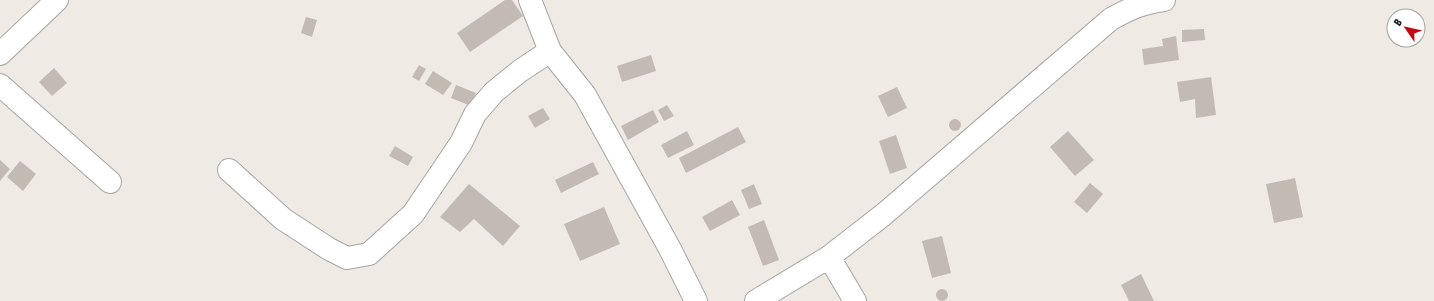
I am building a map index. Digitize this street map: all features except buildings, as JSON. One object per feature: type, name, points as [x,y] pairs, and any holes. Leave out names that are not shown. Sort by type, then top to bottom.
[{"type":"street","points":[[0,54],[57,0]]},
{"type":"street","points":[[530,0],[550,51],[585,95],[670,249],[696,301]]},
{"type":"street","points":[[756,301],[829,257],[883,215],[1111,19],[1128,9],[1145,3],[1164,0]]},
{"type":"street","points":[[229,170],[283,219],[329,249],[347,258],[369,254],[413,214],[461,143],[475,114],[494,92],[520,71],[550,51]]},
{"type":"street","points":[[0,85],[110,182]]},
{"type":"street","points":[[829,257],[855,301]]}]
